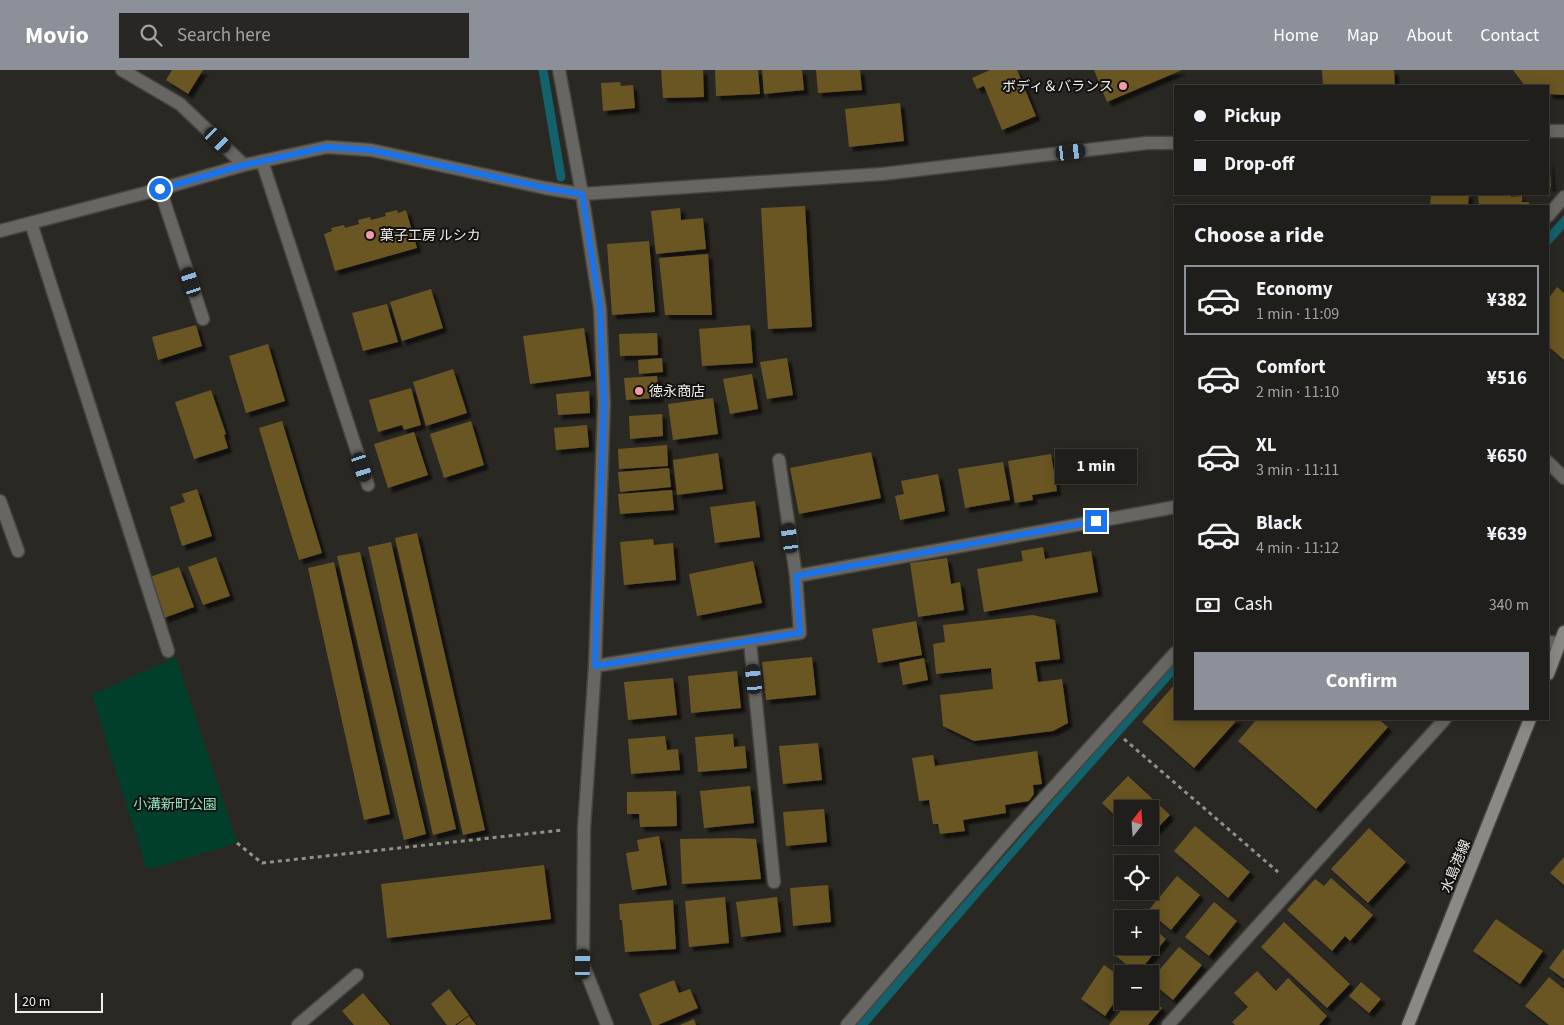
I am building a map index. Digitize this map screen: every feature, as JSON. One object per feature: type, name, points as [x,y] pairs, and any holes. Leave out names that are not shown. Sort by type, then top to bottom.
[{"type":"main road","points":[[1549,670],[1557,639]]},
{"type":"main road","name":"水島港線","points":[[1408,1025],[1530,720]]},
{"type":"street","points":[[122,70],[180,104],[244,165]]},
{"type":"street","points":[[559,70],[582,194],[600,308],[604,404],[595,666],[584,828],[583,964],[606,1025]]},
{"type":"street","points":[[1549,131],[1564,131]]},
{"type":"street","points":[[0,231],[262,160],[327,147],[371,150],[545,188],[582,194],[882,174],[1147,143],[1174,143]]},
{"type":"street","points":[[262,160],[368,485]]},
{"type":"street","points":[[160,189],[203,319]]},
{"type":"street","points":[[1549,215],[1564,197]]},
{"type":"street","points":[[31,223],[168,651]]},
{"type":"street","points":[[595,666],[800,633],[796,576],[779,460]]},
{"type":"street","points":[[1549,463],[1564,478]]},
{"type":"street","points":[[0,501],[18,551]]},
{"type":"street","points":[[796,576],[1174,507]]},
{"type":"street","points":[[750,642],[774,882]]},
{"type":"street","points":[[847,1025],[1018,827],[1174,654]]},
{"type":"street","points":[[1168,1025],[1444,720]]},
{"type":"street","points":[[298,1025],[357,975]]},
{"type":"path","points":[[1131,745],[1294,886]]},
{"type":"path","points":[[237,843],[262,863],[584,828]]},
{"type":"green space","name":"小溝新町公園","points":[[176,657],[237,843],[147,870],[92,695]]},
{"type":"water","points":[[1564,215],[1564,229],[1549,246],[1549,232]]},
{"type":"water","points":[[1174,661],[1174,675],[1054,810],[868,1025],[856,1025]]},
{"type":"building","points":[[172,70],[203,70],[188,94],[166,80]]},
{"type":"building","points":[[661,70],[703,70],[704,97],[663,98]]},
{"type":"building","points":[[715,70],[758,70],[760,94],[716,96]]},
{"type":"building","points":[[762,70],[802,70],[804,90],[764,94]]},
{"type":"building","points":[[816,70],[860,70],[862,90],[818,93]]},
{"type":"building","points":[[990,70],[1017,70],[1036,116],[1002,130],[984,86],[977,89],[972,78]]},
{"type":"building","name":"ボディ＆バランス","points":[[1094,70],[1182,70],[1107,102]]},
{"type":"building","points":[[1322,70],[1394,70],[1395,85],[1323,85]]},
{"type":"building","points":[[1513,70],[1564,70],[1564,95],[1549,94],[1549,85],[1524,85]]},
{"type":"building","points":[[620,82],[621,86],[633,85],[635,108],[603,111],[601,83]]},
{"type":"building","points":[[900,103],[904,141],[849,147],[845,109]]},
{"type":"building","points":[[1549,159],[1551,187],[1549,187]]},
{"type":"building","points":[[1431,195],[1469,195],[1468,205],[1430,205]]},
{"type":"building","points":[[1478,195],[1522,196],[1522,202],[1529,202],[1529,205],[1479,205]]},
{"type":"building","points":[[805,206],[812,327],[768,329],[761,208]]},
{"type":"building","points":[[680,208],[681,220],[703,218],[706,249],[656,254],[651,211]]},
{"type":"building","points":[[397,210],[398,213],[406,210],[417,248],[335,271],[324,234],[332,231],[331,228],[344,225],[345,228],[359,224],[358,220],[370,217],[371,220],[386,216],[385,213]]},
{"type":"building","points":[[649,241],[655,312],[612,315],[607,244]]},
{"type":"building","points":[[708,254],[712,315],[665,315],[659,258]]},
{"type":"building","points":[[1557,287],[1564,293],[1564,360],[1549,347],[1549,298]]},
{"type":"building","points":[[431,289],[443,328],[402,341],[390,302]]},
{"type":"building","points":[[387,304],[398,342],[363,351],[352,313]]},
{"type":"building","points":[[196,325],[202,346],[158,360],[152,337]]},
{"type":"building","points":[[750,325],[753,363],[702,366],[699,329]]},
{"type":"building","points":[[584,328],[591,376],[530,384],[523,336]]},
{"type":"building","points":[[657,333],[658,355],[620,356],[619,334]]},
{"type":"building","points":[[268,344],[285,401],[246,413],[229,356]]},
{"type":"building","points":[[662,358],[663,372],[639,374],[638,360]]},
{"type":"building","points":[[787,358],[793,395],[767,399],[760,362]]},
{"type":"building","points":[[453,369],[467,413],[426,426],[413,382]]},
{"type":"building","points":[[752,374],[758,409],[730,414],[723,379]]},
{"type":"building","points":[[657,376],[659,398],[626,400],[624,378]]},
{"type":"building","points":[[411,388],[421,425],[404,430],[402,425],[378,432],[369,400]]},
{"type":"building","points":[[211,390],[226,434],[224,435],[228,448],[194,459],[175,402]]},
{"type":"building","points":[[589,391],[590,413],[558,415],[556,394]]},
{"type":"building","points":[[713,398],[718,434],[673,440],[668,404]]},
{"type":"building","points":[[662,414],[663,436],[630,439],[629,416]]},
{"type":"building","points":[[282,421],[322,553],[299,560],[259,428]]},
{"type":"building","points":[[471,421],[484,465],[444,478],[430,434]]},
{"type":"building","points":[[587,425],[589,447],[556,450],[554,428]]},
{"type":"building","points":[[414,432],[428,475],[388,488],[374,444]]},
{"type":"building","points":[[667,445],[668,466],[619,469],[618,449]]},
{"type":"building","points":[[871,452],[881,498],[799,514],[790,468]]},
{"type":"building","points":[[718,453],[723,489],[677,495],[673,460]]},
{"type":"building","points":[[1051,454],[1057,491],[1032,495],[1033,500],[1015,503],[1008,461]]},
{"type":"building","points":[[1003,462],[1010,500],[965,508],[958,469]]},
{"type":"building","points":[[669,468],[671,487],[620,492],[618,472]]},
{"type":"building","points":[[938,474],[945,511],[900,520],[895,496],[904,494],[901,481]]},
{"type":"building","points":[[197,489],[212,536],[182,546],[170,507],[185,502],[182,494]]},
{"type":"building","points":[[672,490],[674,510],[620,514],[618,494]]},
{"type":"building","points":[[755,501],[760,537],[715,543],[710,507]]},
{"type":"building","points":[[417,533],[485,830],[463,835],[395,538]]},
{"type":"building","points":[[653,539],[654,545],[673,543],[676,580],[624,585],[620,542]]},
{"type":"building","points":[[391,542],[456,829],[433,835],[368,547]]},
{"type":"building","points":[[1043,547],[1045,559],[1091,551],[1098,592],[984,612],[977,569],[1023,561],[1021,551]]},
{"type":"building","points":[[360,552],[426,834],[404,840],[337,556]]},
{"type":"building","points":[[216,557],[230,596],[203,605],[188,567]]},
{"type":"building","points":[[947,558],[951,584],[960,582],[964,610],[918,617],[910,563]]},
{"type":"building","points":[[753,561],[762,603],[697,616],[689,574]]},
{"type":"building","points":[[334,562],[390,814],[364,820],[308,568]]},
{"type":"building","points":[[179,567],[194,607],[164,618],[150,577]]},
{"type":"building","points":[[1033,615],[1055,620],[1060,659],[1035,662],[1038,682],[1062,679],[1068,723],[1053,731],[974,741],[943,726],[940,695],[993,689],[991,668],[936,674],[933,644],[945,642],[943,625]]},
{"type":"building","points":[[916,621],[922,655],[878,663],[872,629]]},
{"type":"building","points":[[812,657],[816,695],[766,700],[762,662]]},
{"type":"building","points":[[924,658],[928,680],[903,685],[899,663]]},
{"type":"building","points":[[737,671],[741,708],[691,713],[688,676]]},
{"type":"building","points":[[673,678],[677,715],[628,720],[624,682]]},
{"type":"building","points":[[1174,685],[1174,720],[1237,720],[1194,768],[1142,722]]},
{"type":"building","points":[[1256,720],[1379,720],[1388,727],[1316,809],[1238,741]]},
{"type":"building","points":[[733,734],[734,747],[745,746],[747,768],[698,772],[695,737]]},
{"type":"building","points":[[665,736],[667,750],[678,749],[680,770],[631,774],[628,739]]},
{"type":"building","points":[[818,743],[822,780],[783,784],[779,746]]},
{"type":"building","points":[[1037,751],[1042,784],[1033,785],[1034,794],[1029,801],[1005,805],[1006,813],[963,820],[965,831],[940,834],[938,824],[933,824],[929,800],[919,801],[912,758],[933,755],[935,766]]},
{"type":"building","points":[[1128,776],[1154,800],[1114,800],[1114,814],[1102,803]]},
{"type":"building","points":[[750,786],[754,823],[704,828],[700,791]]},
{"type":"building","points":[[676,791],[677,826],[640,827],[639,814],[627,814],[627,792]]},
{"type":"building","points":[[1159,805],[1170,815],[1159,827]]},
{"type":"building","points":[[824,809],[827,842],[786,846],[783,812]]},
{"type":"building","points":[[1195,826],[1250,872],[1228,898],[1174,851]]},
{"type":"building","points":[[1369,828],[1406,862],[1368,903],[1331,869]]},
{"type":"building","points":[[659,836],[667,885],[632,890],[626,853],[639,851],[637,840]]},
{"type":"building","points":[[680,839],[756,839],[761,879],[682,884]]},
{"type":"building","points":[[1564,857],[1564,885],[1550,873]]},
{"type":"building","points":[[544,865],[551,919],[387,938],[381,884]]},
{"type":"building","points":[[1177,876],[1200,895],[1171,930],[1159,920],[1159,910],[1149,910]]},
{"type":"building","points":[[1331,878],[1373,915],[1350,941],[1345,936],[1332,951],[1287,910],[1315,879],[1324,886]]},
{"type":"building","points":[[828,885],[831,922],[793,926],[790,888]]},
{"type":"building","points":[[725,897],[729,943],[689,947],[685,901]]},
{"type":"building","points":[[777,897],[781,932],[741,937],[736,902]]},
{"type":"building","points":[[673,900],[676,949],[625,952],[619,904]]},
{"type":"building","points":[[1214,902],[1237,921],[1209,956],[1185,937]]},
{"type":"building","points":[[1496,919],[1543,951],[1520,984],[1473,951]]},
{"type":"building","points":[[1284,922],[1350,984],[1327,1008],[1261,947]]},
{"type":"building","points":[[1159,933],[1166,939],[1159,947]]},
{"type":"building","points":[[1179,947],[1202,965],[1173,1000],[1159,988],[1159,970]]},
{"type":"building","points":[[1564,948],[1564,979],[1549,968]]},
{"type":"building","points":[[1115,955],[1153,955],[1144,965],[1127,965]]},
{"type":"building","points":[[1104,965],[1114,972],[1114,1003],[1105,1016],[1081,999]]},
{"type":"building","points":[[1257,971],[1276,991],[1288,978],[1327,1016],[1319,1025],[1235,1025],[1232,1022],[1248,1007],[1234,993]]},
{"type":"building","points":[[1549,977],[1564,989],[1564,1025],[1549,1025],[1525,1006]]},
{"type":"building","points":[[674,980],[679,993],[690,989],[698,1008],[658,1025],[652,1025],[639,994]]},
{"type":"building","points":[[1361,982],[1381,999],[1369,1013],[1349,996]]},
{"type":"building","points":[[449,989],[469,1015],[455,1025],[447,1025],[431,1004]]},
{"type":"building","points":[[363,993],[390,1025],[354,1025],[342,1011]]},
{"type":"building","points":[[1159,1006],[1162,1008],[1148,1025],[1109,1025],[1122,1010],[1159,1010]]},
{"type":"building","points":[[469,1016],[476,1025],[457,1025]]},
{"type":"building","points":[[694,1019],[696,1025],[680,1025]]},
{"type":"waterway","points":[[543,70],[561,177]]},
{"type":"place","name":"ボディ＆バランス","points":[[1123,86]]},
{"type":"place","name":"菓子工房 ルシカ","points":[[370,235]]},
{"type":"place","name":"徳永商店","points":[[639,391]]},
{"type":"route","points":[[160,189],[244,165],[327,147],[371,150],[545,188],[582,194],[600,308],[604,404],[595,666],[800,633],[796,576],[1096,521]]}]
